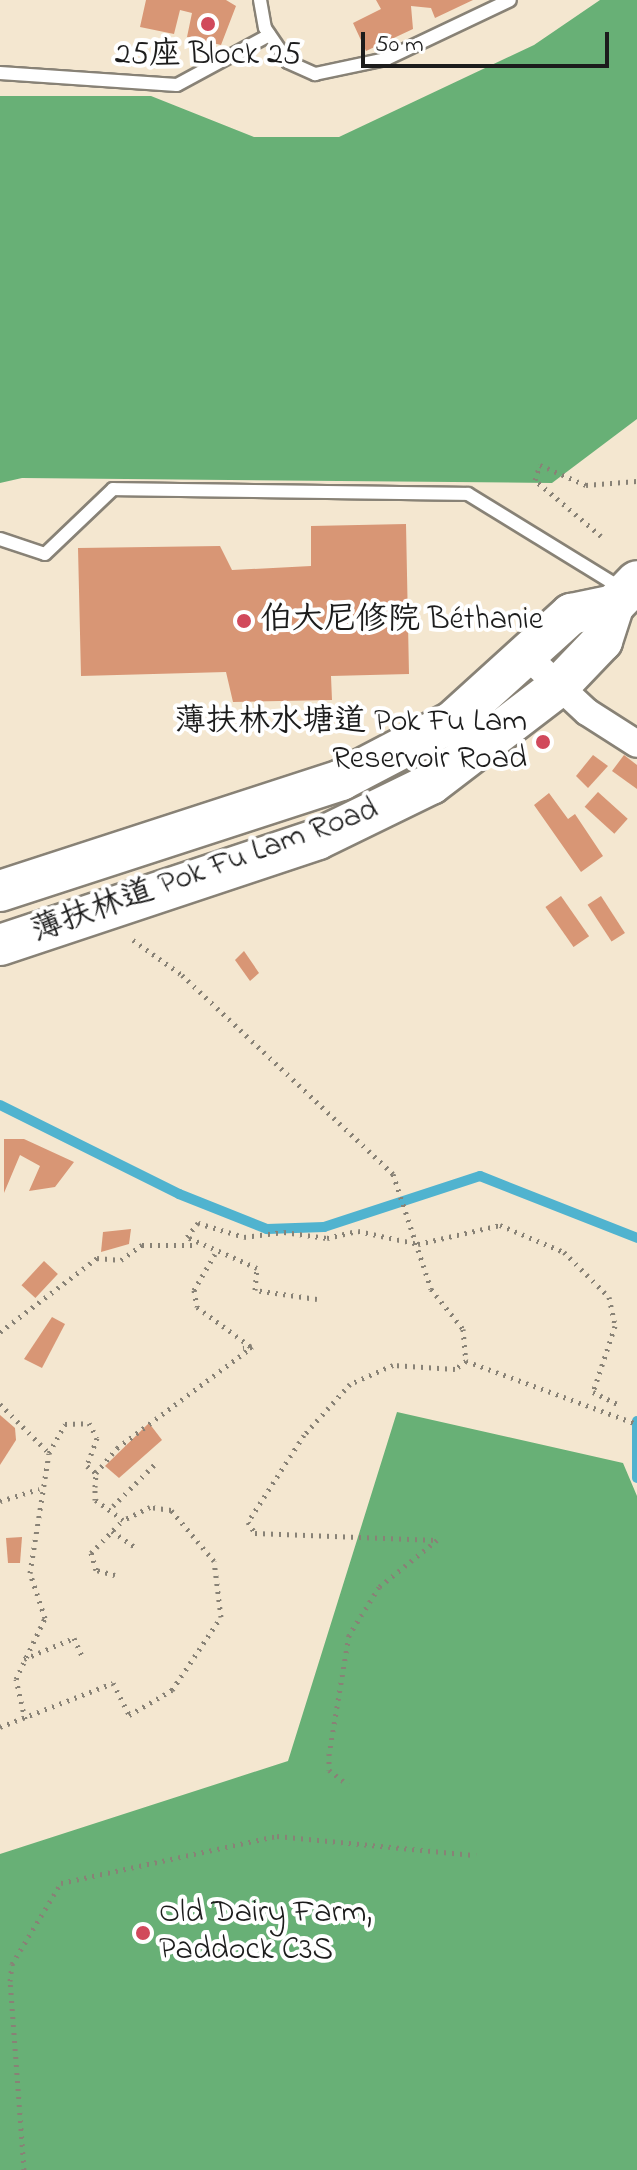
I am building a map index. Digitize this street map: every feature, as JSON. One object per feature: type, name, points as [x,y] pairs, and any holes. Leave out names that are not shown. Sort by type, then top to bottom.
[{"type":"main road","name":"薄扶林道 Pok Fu Lam Road","points":[[0,891],[341,780],[452,722],[529,658],[571,614],[625,592]]},
{"type":"main road","name":"薄扶林道 Pok Fu Lam Road","points":[[0,945],[377,813],[474,758],[558,687],[602,641],[625,592]]},
{"type":"street","points":[[529,658],[558,687],[637,744]]},
{"type":"lane","points":[[260,0],[269,35],[288,62],[315,74],[353,70],[510,0]]},
{"type":"lane","points":[[0,73],[177,85],[269,35]]},
{"type":"lane","points":[[0,539],[45,554],[113,489],[468,494],[625,592]]},
{"type":"path","points":[[601,536],[535,480],[540,465],[586,485],[637,481]]},
{"type":"path","points":[[129,937],[182,975],[396,1183],[431,1289],[463,1329],[466,1361]]},
{"type":"path","points":[[317,1299],[255,1290],[257,1268],[215,1254],[187,1237],[198,1223],[244,1237],[284,1232],[327,1238],[358,1231],[418,1244],[500,1225],[582,1265],[609,1297],[615,1326],[593,1392],[620,1405]]},
{"type":"path","points":[[0,1332],[97,1258],[121,1260],[142,1245],[198,1246]]},
{"type":"path","points":[[215,1254],[194,1290],[197,1307],[252,1347]]},
{"type":"path","points":[[243,1348],[252,1347]]},
{"type":"path","points":[[123,1520],[113,1506],[95,1500],[96,1473],[189,1389],[252,1347]]},
{"type":"path","points":[[466,1361],[637,1424]]},
{"type":"path","points":[[348,1785],[329,1770],[329,1754],[349,1635],[379,1587],[437,1540],[255,1533],[248,1522],[304,1435],[350,1384],[393,1365],[455,1369],[466,1361]]},
{"type":"path","points":[[0,1404],[49,1453]]},
{"type":"path","points":[[25,1719],[16,1679],[45,1618],[30,1573],[39,1489],[49,1453],[65,1424],[89,1423],[97,1438],[87,1466],[96,1473]]},
{"type":"path","points":[[113,1506],[156,1463]]},
{"type":"path","points":[[0,1501],[39,1489]]},
{"type":"path","points":[[0,1727],[113,1683],[129,1715],[172,1690],[221,1617],[214,1561],[171,1510],[150,1507],[123,1520],[91,1553],[96,1570],[115,1575]]},
{"type":"path","points":[[112,1531],[135,1547]]},
{"type":"path","points":[[23,1659],[74,1638],[83,1658]]},
{"type":"path","points":[[24,2170],[10,1981],[12,1964],[61,1883],[277,1836],[476,1855]]},
{"type":"green space","points":[[600,0],[637,0],[637,419],[552,483],[22,478],[0,483],[0,96],[151,96],[254,137],[339,137],[534,45]]},
{"type":"green space","points":[[397,1412],[623,1463],[637,1496],[637,2170],[0,2170],[0,1854],[288,1761]]},
{"type":"building","name":"25座 Block 25","points":[[146,0],[226,0],[236,6],[221,45],[187,37],[192,13],[180,10],[174,34],[140,27]]},
{"type":"building","points":[[376,0],[473,0],[435,18],[431,8],[411,6],[413,29],[366,51],[353,23],[381,9]]},
{"type":"building","name":"伯大尼修院 Béthanie","points":[[406,524],[409,674],[331,676],[332,700],[233,702],[226,672],[81,676],[78,548],[220,546],[232,570],[311,566],[311,526]]},
{"type":"building","points":[[593,755],[608,766],[588,788],[576,776]]},
{"type":"building","points":[[624,755],[637,765],[637,789],[612,771]]},
{"type":"building","points":[[598,792],[628,819],[614,834],[585,807]]},
{"type":"building","points":[[549,793],[568,819],[575,814],[603,856],[581,872],[534,805]]},
{"type":"building","points":[[561,896],[589,936],[574,947],[545,907]]},
{"type":"building","points":[[601,896],[625,933],[612,942],[588,905]]},
{"type":"building","points":[[244,951],[259,973],[250,981],[235,960]]},
{"type":"building","points":[[4,1139],[24,1139],[74,1162],[55,1187],[29,1191],[40,1166],[20,1155],[4,1193]]},
{"type":"building","points":[[131,1229],[129,1244],[101,1252],[103,1232]]},
{"type":"building","points":[[44,1261],[58,1274],[35,1298],[21,1285]]},
{"type":"building","points":[[52,1317],[65,1324],[42,1368],[24,1359]]},
{"type":"building","points":[[0,1415],[15,1428],[16,1440],[0,1465]]},
{"type":"building","points":[[149,1423],[162,1440],[119,1478],[105,1466]]},
{"type":"building","points":[[22,1537],[20,1563],[8,1563],[6,1538]]},
{"type":"waterway","points":[[0,1105],[179,1194],[267,1229],[324,1227],[480,1176],[637,1238]]},
{"type":"waterway","points":[[637,1421],[637,1478]]},
{"type":"place","name":"25座 Block 25","points":[[208,24]]},
{"type":"place","name":"伯大尼修院 Béthanie","points":[[244,621]]},
{"type":"place","name":"薄扶林水塘道 Pok Fu Lam Reservoir Road","points":[[543,742]]},
{"type":"place","name":"Old Dairy Farm, Paddock C3S","points":[[143,1933]]}]
